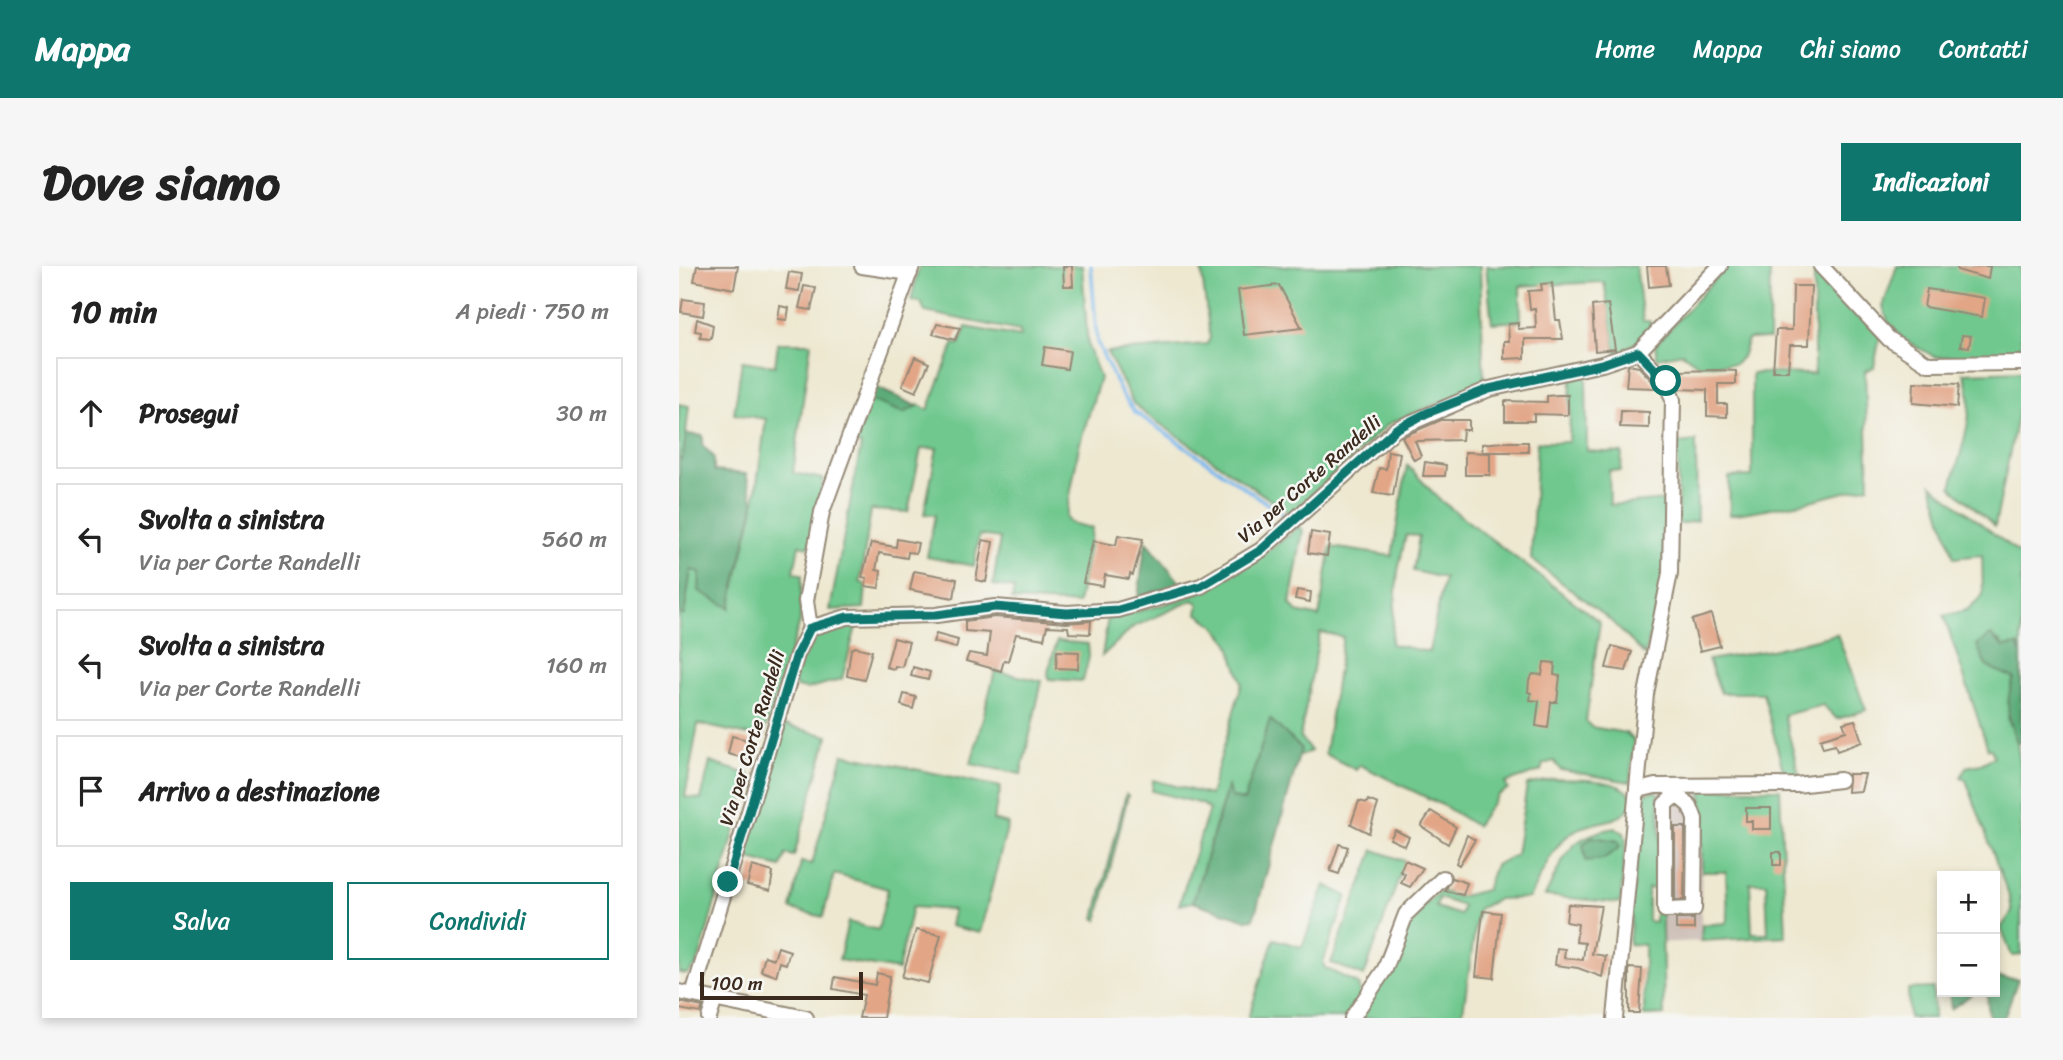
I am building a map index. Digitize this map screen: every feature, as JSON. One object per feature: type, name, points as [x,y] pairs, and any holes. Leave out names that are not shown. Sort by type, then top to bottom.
[{"type":"street","points":[[810,628],[806,601],[822,512],[850,428],[911,270],[862,266]]},
{"type":"street","name":"Via per Corte Randelli","points":[[686,993],[797,654],[810,628],[847,617],[936,615],[995,607],[1047,612],[1095,612],[1152,602],[1188,590],[1261,550],[1396,429],[1427,413],[1489,389],[1602,364],[1638,352],[1720,266]]},
{"type":"street","points":[[1821,266],[1889,340],[1929,364],[2021,363]]},
{"type":"street","points":[[1615,1018],[1639,790],[1646,694],[1670,573],[1673,400],[1666,381],[1638,352]]},
{"type":"street","points":[[1639,790],[1796,785],[1840,780]]},
{"type":"street","points":[[1673,790],[1690,807],[1695,819],[1694,909],[1665,910],[1665,804],[1673,790]]},
{"type":"street","points":[[1352,1018],[1385,969],[1406,914],[1443,878]]},
{"type":"street","points":[[686,993],[780,1015],[805,1018]]},
{"type":"street","points":[[709,1018],[715,999]]},
{"type":"shaded area","points":[[1702,789],[1701,941],[1661,943],[1659,798],[1656,790]]},
{"type":"green space","points":[[919,266],[1082,266],[1088,346],[1100,378],[1079,446],[1066,518],[1070,523],[1092,528],[1078,604],[1012,600],[1014,588],[993,585],[1000,538],[979,535],[974,566],[927,557],[935,515],[924,514],[937,448],[921,449],[908,512],[871,510],[860,582],[866,585],[864,608],[830,610],[861,445],[849,441],[867,399],[917,407],[918,404],[928,410],[954,343],[959,345],[966,327],[1021,337],[1020,331],[925,312],[921,302],[911,301]]},
{"type":"green space","points":[[1201,266],[1480,266],[1484,384],[1388,424],[1291,514],[1143,412],[1133,403],[1107,352],[1207,344],[1210,338]]},
{"type":"green space","points":[[1486,266],[1636,266],[1643,321],[1649,321],[1656,328],[1623,352],[1616,353],[1604,282],[1520,286],[1521,321],[1492,323]]},
{"type":"green space","points":[[1727,266],[1770,266],[1769,339],[1748,339],[1742,357],[1735,364],[1699,365],[1682,353],[1657,358],[1655,345]]},
{"type":"green space","points":[[1814,266],[1880,336],[1874,367],[1865,371],[1869,486],[1802,503],[1730,515],[1729,477],[1752,476],[1752,373],[1814,374]]},
{"type":"green space","points":[[1897,266],[2021,266],[2021,356],[1935,357],[1903,339],[1888,322],[1883,306]]},
{"type":"green space","points":[[778,343],[811,343],[793,473],[824,479],[809,547],[799,545],[794,572],[802,575],[800,622],[762,738],[698,724],[685,797],[701,799],[710,762],[750,775],[701,953],[696,966],[687,974],[679,973],[679,614],[684,614],[690,570],[700,571],[730,608],[753,512],[766,419],[734,414],[742,361],[775,366]]},
{"type":"green space","points":[[2021,371],[2021,397],[1995,526],[1951,487],[1969,415],[1970,401],[1964,373]]},
{"type":"green space","points":[[1586,375],[1587,451],[1622,453],[1621,471],[1609,470],[1610,505],[1666,500],[1665,575],[1645,655],[1609,619],[1531,559],[1537,442],[1569,442],[1571,378]]},
{"type":"green space","points":[[875,387],[917,406],[904,413],[867,399]]},
{"type":"green space","points":[[679,404],[689,406],[683,459],[679,459]]},
{"type":"green space","points":[[686,434],[703,436],[703,446],[714,457],[714,471],[746,474],[754,505],[730,608],[699,591],[700,572],[691,570],[684,615],[679,614],[679,459],[683,458]]},
{"type":"green space","points":[[1696,441],[1697,521],[1678,524],[1678,443]]},
{"type":"green space","points":[[1407,465],[1440,500],[1600,622],[1586,721],[1591,727],[1626,733],[1634,740],[1630,782],[1561,770],[1554,761],[1543,764],[1541,771],[1505,783],[1508,789],[1498,795],[1476,826],[1444,806],[1360,765],[1356,770],[1325,754],[1343,637],[1320,632],[1300,737],[1311,751],[1299,756],[1301,748],[1270,720],[1244,801],[1231,797],[1227,787],[1193,902],[1179,905],[1209,809],[1202,804],[1152,791],[1153,780],[1210,795],[1242,683],[1229,643],[1214,625],[1197,613],[1199,604],[1193,600],[1133,627],[1102,656],[1108,617],[1163,605],[1210,586],[1255,560],[1299,527],[1303,530],[1290,604],[1297,612],[1319,617],[1331,547],[1392,556]],"holes":[[[1406,535],[1419,536],[1413,571],[1444,578],[1429,652],[1391,644],[1398,571]]]},
{"type":"green space","points":[[1932,485],[2021,555],[2021,654],[2018,645],[2004,647],[1999,640],[2014,678],[2008,719],[2017,742],[2021,769],[2021,955],[2012,956],[2001,928],[2012,912],[2010,899],[1966,780],[1961,777],[1966,767],[1981,764],[1994,757],[1991,749],[1988,749],[1944,616],[1967,610],[1983,595],[1982,555],[1954,558]]},
{"type":"green space","points":[[1146,540],[1181,584],[1138,597]]},
{"type":"green space","points":[[853,622],[856,627],[842,679],[807,689],[796,687],[794,677],[811,633]]},
{"type":"green space","points":[[1837,634],[1866,710],[1837,719],[1823,705],[1784,715],[1800,779],[1785,778],[1763,693],[1721,693],[1708,660],[1771,650]]},
{"type":"green space","points":[[1991,635],[2004,647],[2018,645],[2021,654],[2021,743],[2017,742],[2008,710],[2014,678],[1986,666],[1977,645]]},
{"type":"green space","points":[[1057,641],[1088,644],[1089,657],[1083,681],[1049,679],[1048,672]]},
{"type":"green space","points":[[995,671],[1042,681],[1021,774],[971,764]]},
{"type":"green space","points":[[1270,719],[1301,748],[1256,911],[1253,919],[1247,920],[1193,902],[1228,786],[1231,797],[1244,801]]},
{"type":"green space","points":[[781,724],[828,736],[794,856],[786,854],[781,867],[742,857]]},
{"type":"green space","points":[[843,754],[1001,787],[993,820],[1008,824],[980,933],[950,926],[953,910],[912,907],[898,970],[839,960],[848,922],[878,930],[888,889],[834,874],[823,917],[791,909],[801,862],[812,864]]},
{"type":"green space","points":[[1554,779],[1597,781],[1618,786],[1633,797],[1631,806],[1619,817],[1576,830],[1560,843],[1548,860],[1529,898],[1498,899],[1478,909],[1462,1018],[1358,1018],[1407,922],[1440,891],[1458,897],[1486,890],[1495,865],[1516,855],[1527,785]],"holes":[[[1439,898],[1463,906],[1460,915],[1436,907]]]},
{"type":"green space","points":[[1702,789],[1780,789],[1786,936],[1701,941],[1702,925],[1726,923],[1728,919],[1726,872],[1702,872]],"holes":[[[1750,883],[1766,883],[1768,933],[1752,933]]]},
{"type":"green space","points":[[1656,790],[1659,798],[1664,1015],[1644,1016],[1644,945],[1629,944],[1641,795]],"holes":[[[1648,888],[1656,889],[1655,922],[1648,921]]]},
{"type":"green space","points":[[1126,794],[1128,795],[1098,920],[1095,918]]},
{"type":"green space","points":[[1615,828],[1624,833],[1626,840],[1620,903],[1545,896],[1569,850],[1586,837]],"holes":[[[1592,837],[1618,841],[1616,848],[1583,844]]]},
{"type":"green space","points":[[1592,837],[1618,841],[1620,847],[1603,859],[1586,861],[1583,844]]},
{"type":"green space","points":[[1374,850],[1405,861],[1364,976],[1331,963]]},
{"type":"green space","points":[[1325,885],[1347,896],[1323,962],[1325,968],[1358,984],[1361,997],[1346,1018],[1248,1018],[1274,939],[1302,947]]},
{"type":"green space","points":[[2000,977],[2018,979],[2004,1018],[1989,1018],[1987,997],[2000,997]]},
{"type":"green space","points":[[1933,988],[1934,1018],[1909,1018],[1908,989]]},
{"type":"green space","points":[[1950,997],[1968,997],[1951,1009]]},
{"type":"building","points":[[697,266],[738,266],[734,289],[694,281]]},
{"type":"building","points":[[1063,266],[1072,266],[1073,286],[1064,286]]},
{"type":"building","points":[[1647,266],[1666,266],[1669,285],[1649,287]]},
{"type":"building","points":[[1957,266],[1990,266],[1988,279],[1957,270]]},
{"type":"building","points":[[789,272],[802,274],[799,291],[786,289]]},
{"type":"building","points":[[1552,283],[1556,320],[1560,320],[1563,339],[1525,339],[1525,358],[1504,359],[1504,341],[1509,341],[1508,324],[1518,323],[1518,329],[1536,328],[1535,308],[1530,309],[1528,291],[1542,290],[1541,284]]},
{"type":"building","points":[[1279,285],[1302,328],[1244,335],[1238,290]]},
{"type":"building","points":[[804,286],[816,288],[811,310],[799,308]]},
{"type":"building","points":[[1793,286],[1811,286],[1809,345],[1790,345],[1788,371],[1773,371],[1776,330],[1792,330]]},
{"type":"building","points":[[1927,289],[1985,298],[1982,317],[1924,307]]},
{"type":"building","points":[[683,299],[705,302],[703,316],[681,312]]},
{"type":"building","points":[[1608,304],[1615,349],[1595,351],[1592,306]]},
{"type":"building","points":[[780,306],[789,308],[787,320],[778,319]]},
{"type":"building","points":[[697,319],[713,325],[711,339],[700,338],[701,332],[695,331]]},
{"type":"building","points":[[937,324],[960,328],[955,340],[933,334]]},
{"type":"building","points":[[1962,335],[1971,336],[1969,347],[1960,346]]},
{"type":"building","points":[[1045,347],[1070,351],[1067,369],[1042,365]]},
{"type":"building","points":[[915,357],[929,363],[916,392],[902,386]]},
{"type":"building","points":[[1628,365],[1639,367],[1655,384],[1655,388],[1626,387]]},
{"type":"building","points":[[1679,371],[1736,371],[1736,384],[1718,384],[1718,404],[1727,404],[1727,417],[1707,416],[1707,390],[1679,389]]},
{"type":"building","points":[[1914,382],[1959,384],[1957,407],[1913,403]]},
{"type":"building","points":[[1568,395],[1568,415],[1534,414],[1534,421],[1505,421],[1505,401],[1547,402],[1547,396]]},
{"type":"building","points":[[1621,411],[1649,412],[1649,428],[1620,427]]},
{"type":"building","points":[[1441,420],[1469,420],[1469,430],[1463,430],[1462,440],[1415,441],[1421,456],[1414,460],[1402,437]]},
{"type":"building","points":[[1528,442],[1528,452],[1482,452],[1482,444]]},
{"type":"building","points":[[1388,451],[1400,453],[1393,496],[1373,493],[1379,468],[1386,469]]},
{"type":"building","points":[[1465,452],[1490,453],[1490,475],[1465,475]]},
{"type":"building","points":[[1425,462],[1446,465],[1445,476],[1423,476]]},
{"type":"building","points":[[1311,532],[1330,535],[1327,556],[1308,553]]},
{"type":"building","points":[[1118,535],[1143,539],[1133,575],[1130,574],[1129,579],[1105,575],[1103,586],[1083,583],[1093,541],[1116,545]]},
{"type":"building","points":[[897,539],[918,543],[916,553],[908,552],[907,558],[879,553],[876,570],[881,571],[879,588],[865,586],[867,578],[862,577],[871,543],[896,547]]},
{"type":"building","points":[[983,540],[993,542],[986,582],[976,580]]},
{"type":"building","points":[[914,571],[957,579],[954,598],[910,590]]},
{"type":"building","points":[[1297,590],[1311,592],[1310,602],[1295,599]]},
{"type":"building","points":[[1711,614],[1720,646],[1700,651],[1692,620]]},
{"type":"building","points":[[995,617],[1066,623],[1091,621],[1090,634],[1069,633],[1068,627],[1047,626],[1044,639],[1016,634],[1008,661],[1004,660],[1001,671],[966,661],[969,653],[987,656],[990,633],[965,631],[965,621]]},
{"type":"building","points":[[936,634],[958,640],[956,648],[933,642]]},
{"type":"building","points":[[894,638],[909,642],[902,667],[895,666],[894,669],[886,667]]},
{"type":"building","points":[[1612,646],[1632,652],[1626,671],[1606,668]]},
{"type":"building","points":[[855,647],[872,651],[864,680],[847,676],[851,649]]},
{"type":"building","points":[[1057,651],[1079,652],[1078,669],[1056,668]]},
{"type":"building","points":[[1544,662],[1555,663],[1554,675],[1560,676],[1557,702],[1551,702],[1548,728],[1536,726],[1539,701],[1530,700],[1531,693],[1528,692],[1529,680],[1533,674],[1542,675]]},
{"type":"building","points":[[913,667],[930,672],[928,680],[911,676]]},
{"type":"building","points":[[904,694],[916,697],[913,709],[901,705]]},
{"type":"building","points":[[1855,720],[1862,742],[1837,751],[1835,745],[1823,748],[1820,739],[1846,731],[1843,723]]},
{"type":"building","points":[[732,736],[756,742],[751,760],[728,754]]},
{"type":"building","points":[[1848,774],[1865,774],[1861,791],[1847,792]]},
{"type":"building","points":[[1368,800],[1378,804],[1369,833],[1351,824],[1359,801],[1367,803]]},
{"type":"building","points":[[1746,808],[1771,808],[1771,829],[1752,829],[1752,821],[1746,821]]},
{"type":"building","points":[[1431,811],[1456,827],[1448,844],[1421,826]]},
{"type":"building","points":[[1675,827],[1685,827],[1684,900],[1675,900]]},
{"type":"building","points":[[1395,830],[1409,837],[1405,846],[1390,839]]},
{"type":"building","points":[[1467,835],[1475,840],[1459,865],[1456,863]]},
{"type":"building","points":[[1339,844],[1348,847],[1339,874],[1330,871]]},
{"type":"building","points":[[1773,852],[1781,852],[1781,865],[1773,865]]},
{"type":"building","points":[[1405,860],[1423,868],[1410,887],[1401,883],[1405,874],[1400,871]]},
{"type":"building","points":[[752,866],[773,872],[770,891],[747,885]]},
{"type":"building","points":[[1452,878],[1467,883],[1463,895],[1445,891]]},
{"type":"building","points":[[1568,904],[1601,906],[1592,954],[1606,956],[1602,977],[1578,968],[1555,965],[1557,948],[1565,949],[1564,958],[1583,960],[1585,943],[1576,942],[1578,924],[1566,922]]},
{"type":"building","points":[[1483,911],[1501,913],[1494,978],[1476,976]]},
{"type":"building","points":[[1676,919],[1694,919],[1694,929],[1676,929]]},
{"type":"building","points":[[916,930],[941,935],[928,983],[902,977]]},
{"type":"building","points":[[778,947],[790,951],[786,964],[780,962],[776,976],[761,971],[765,956],[774,959]]},
{"type":"building","points":[[1629,968],[1642,969],[1639,1013],[1629,1013]]},
{"type":"building","points":[[877,973],[890,976],[883,1018],[859,1018],[864,995],[833,989],[835,977],[875,985]]},
{"type":"building","points":[[679,1002],[703,1007],[700,1013],[679,1009]]},
{"type":"waterway","points":[[1091,266],[1097,342],[1121,393],[1135,412],[1288,518]]},
{"type":"route","points":[[728,882],[801,641],[810,628],[824,621],[847,617],[936,615],[995,607],[1087,613],[1118,610],[1152,602],[1201,586],[1261,550],[1396,429],[1427,413],[1489,389],[1602,364],[1638,352],[1666,381]]}]
